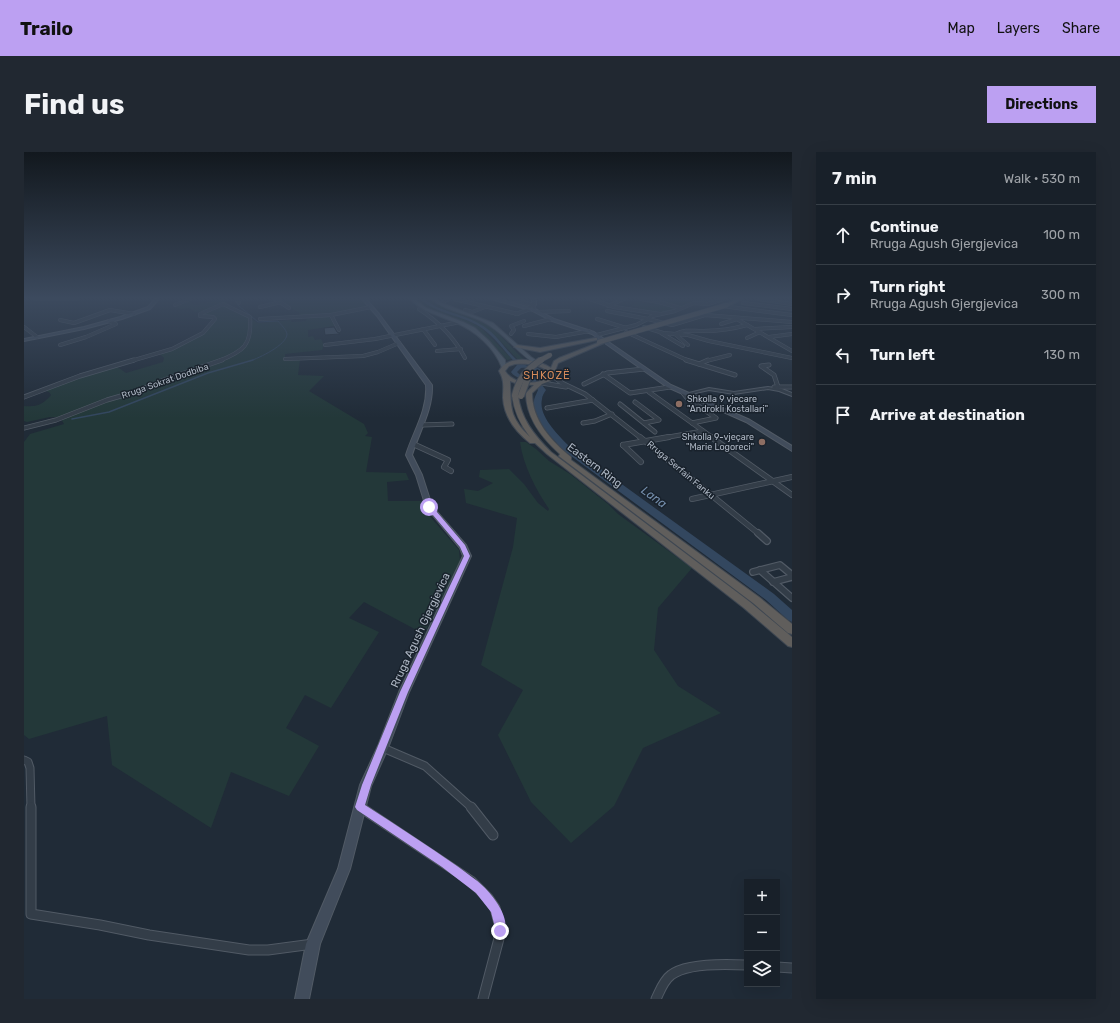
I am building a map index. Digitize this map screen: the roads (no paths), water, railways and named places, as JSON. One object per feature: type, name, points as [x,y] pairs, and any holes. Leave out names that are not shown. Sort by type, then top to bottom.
[{"type":"highway","points":[[518,395],[530,374],[552,356],[603,339]]},
{"type":"highway","points":[[517,347],[540,350],[605,339]]},
{"type":"highway","points":[[598,340],[556,362],[551,379],[538,384],[529,393],[529,402],[534,416],[548,438],[559,450],[633,506],[642,516]]},
{"type":"highway","points":[[538,384],[516,382],[506,377],[502,371],[507,365],[527,362],[539,364],[552,374]]},
{"type":"highway","points":[[506,377],[508,408],[512,420],[521,432],[550,457],[631,516]]},
{"type":"highway","name":"Eastern Ring","points":[[518,395],[515,405],[525,425],[545,449],[752,608],[792,644]]},
{"type":"highway","name":"Eastern Ring","points":[[518,395],[526,416],[543,440],[554,450],[756,600],[792,630]]},
{"type":"main road","name":"Rruga Agush Gjergjevica","points":[[302,999],[313,944],[344,869],[366,785],[383,748],[404,692],[467,556],[463,546],[429,507],[419,475],[409,455],[422,425],[429,396],[429,385],[396,339]]},
{"type":"main road","points":[[483,339],[507,365]]},
{"type":"main road","points":[[507,339],[529,358],[539,364]]},
{"type":"main road","points":[[598,340],[670,387],[748,421],[792,449]]},
{"type":"street","points":[[60,345],[79,339]]},
{"type":"street","points":[[24,397],[84,375],[159,354],[192,339]]},
{"type":"street","name":"Rruga Sokrat Dodbiba","points":[[24,428],[56,420],[108,400],[135,392],[164,380],[212,364],[237,354],[244,348],[249,339]]},
{"type":"street","points":[[325,345],[377,339]]},
{"type":"street","points":[[430,339],[435,345]]},
{"type":"street","points":[[454,339],[465,358]]},
{"type":"street","points":[[643,339],[679,357],[735,374]]},
{"type":"street","points":[[670,339],[683,346]]},
{"type":"street","points":[[680,339],[688,345]]},
{"type":"street","points":[[700,339],[792,358]]},
{"type":"street","points":[[771,339],[792,351]]},
{"type":"street","points":[[285,359],[363,356],[377,353],[400,343]]},
{"type":"street","points":[[787,348],[792,346]]},
{"type":"street","points":[[436,351],[461,349]]},
{"type":"street","points":[[698,364],[705,360],[730,355]]},
{"type":"street","points":[[769,365],[761,366],[774,375],[778,387]]},
{"type":"street","points":[[584,384],[603,374],[644,369]]},
{"type":"street","name":"Rruga Serfain Fanku","points":[[552,374],[562,383],[578,390],[594,400],[767,541]]},
{"type":"street","points":[[603,374],[630,393],[670,387]]},
{"type":"street","name":"Rruga Serfain Fanku","points":[[538,384],[578,390]]},
{"type":"street","points":[[692,423],[716,418],[687,398],[685,394],[708,389],[734,393],[767,388],[792,387]]},
{"type":"street","points":[[767,388],[780,390],[792,395]]},
{"type":"street","points":[[649,392],[792,495]]},
{"type":"street","points":[[547,408],[594,400]]},
{"type":"street","points":[[635,402],[659,420],[644,423]]},
{"type":"street","points":[[620,404],[663,438]]},
{"type":"street","points":[[583,423],[594,421],[612,414]]},
{"type":"street","points":[[422,425],[452,424]]},
{"type":"street","points":[[641,462],[623,445],[703,431]]},
{"type":"street","points":[[413,444],[448,460],[444,467],[451,471]]},
{"type":"street","points":[[692,499],[792,478]]},
{"type":"street","points":[[753,572],[780,564],[792,576],[774,582]]},
{"type":"street","points":[[760,570],[792,598]]},
{"type":"street","points":[[785,593],[792,591]]},
{"type":"street","points":[[383,748],[425,766],[476,812],[493,835]]},
{"type":"street","points":[[24,760],[28,762],[30,768],[31,914],[100,925],[148,935],[249,950],[268,950],[313,944]]},
{"type":"street","points":[[360,807],[471,882],[488,898],[495,908],[499,919],[500,931],[483,999]]},
{"type":"street","points":[[656,999],[667,979],[672,974],[684,969],[744,965]]},
{"type":"street","points":[[780,967],[792,968]]},
{"type":"water","points":[[494,339],[497,339],[519,361],[526,365],[540,369],[544,374],[538,379],[538,381],[519,378],[511,372],[517,365]],"holes":[[[521,368],[533,369],[538,374],[536,376],[524,377],[517,372]]]},
{"type":"waterway","points":[[251,361],[278,347],[285,339]]},
{"type":"waterway","points":[[72,419],[109,412],[208,373],[251,361]]},
{"type":"waterway","name":"Lana","points":[[533,378],[542,390],[538,399],[539,411],[557,439],[566,448],[770,597],[792,617]]},
{"type":"place","name":"Shkolla 9 vjecare \"Androkli Kostallari\"","points":[[679,404]]},
{"type":"place","name":"Shkolla 9-vjeçare \"Marie Logoreci\"","points":[[762,442]]},
{"type":"district","name":"SHKOZË","points":[[547,375]]}]
